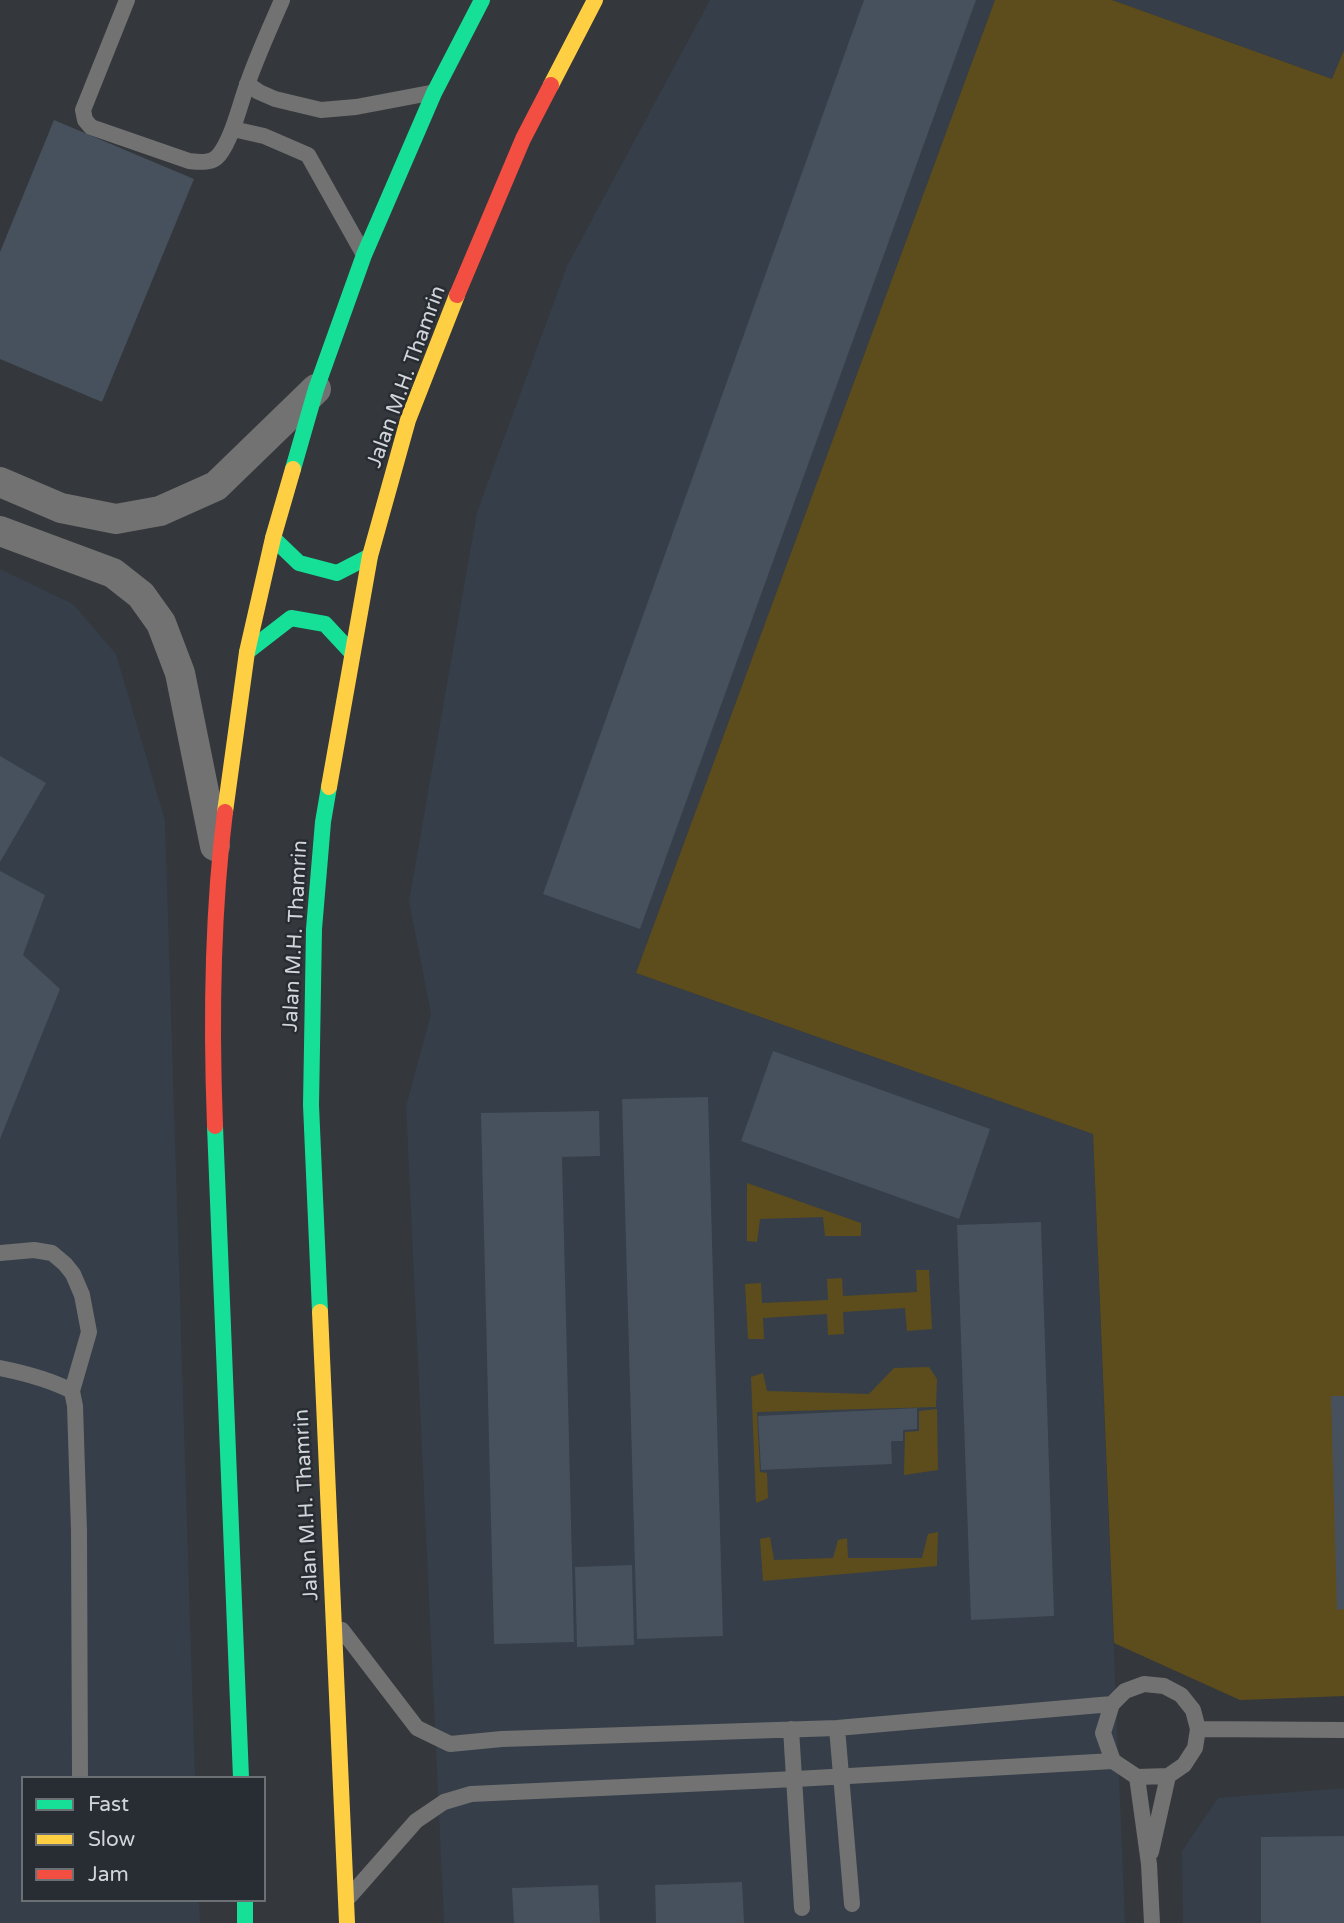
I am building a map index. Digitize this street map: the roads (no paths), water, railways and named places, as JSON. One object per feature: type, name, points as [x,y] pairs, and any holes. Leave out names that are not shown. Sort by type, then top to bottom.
[{"type":"main road","points":[[241,1776],[214,1093],[219,863],[247,652],[273,538],[316,389],[364,255],[434,93],[482,0]]},
{"type":"main road","name":"Jalan M.H. Thamrin","points":[[347,1923],[320,1348],[311,1091],[314,929],[323,822],[370,556],[408,420],[523,139],[595,0]]},
{"type":"main road","points":[[273,538],[299,563],[337,573],[370,556]]},
{"type":"main road","points":[[247,652],[291,618],[325,624],[352,653]]},
{"type":"main road","points":[[244,1902],[245,1923]]},
{"type":"street","points":[[0,482],[61,508],[116,519],[160,511],[216,486],[316,389]]},
{"type":"street","points":[[0,531],[113,573],[141,595],[162,623],[180,673],[219,863]]},
{"type":"lane","points":[[127,0],[83,110],[85,120],[91,127],[200,163],[219,157],[233,129],[247,84],[282,0]]},
{"type":"lane","points":[[247,84],[275,99],[321,110],[356,107],[434,93]]},
{"type":"lane","points":[[233,129],[264,135],[308,155],[364,255]]},
{"type":"lane","points":[[0,1253],[34,1250],[52,1253],[65,1264],[73,1274],[82,1295],[89,1332],[72,1391],[75,1406],[79,1531],[80,1776]]},
{"type":"lane","points":[[0,1368],[55,1382],[72,1391]]},
{"type":"lane","points":[[334,1620],[417,1728],[450,1744],[502,1739],[837,1728],[1112,1704]]},
{"type":"lane","points":[[346,1901],[416,1821],[444,1802],[471,1794],[1113,1761],[1137,1777],[1168,1776],[1184,1765],[1195,1748],[1198,1729],[1193,1710],[1181,1695],[1164,1686],[1144,1684],[1125,1690],[1112,1704],[1103,1733],[1113,1761]]},
{"type":"lane","points":[[837,1728],[852,1904]]},
{"type":"lane","points":[[791,1729],[802,1908]]},
{"type":"lane","points":[[1198,1729],[1344,1730]]},
{"type":"lane","points":[[1149,1864],[1168,1776]]},
{"type":"lane","points":[[1137,1777],[1149,1864],[1152,1923]]}]
